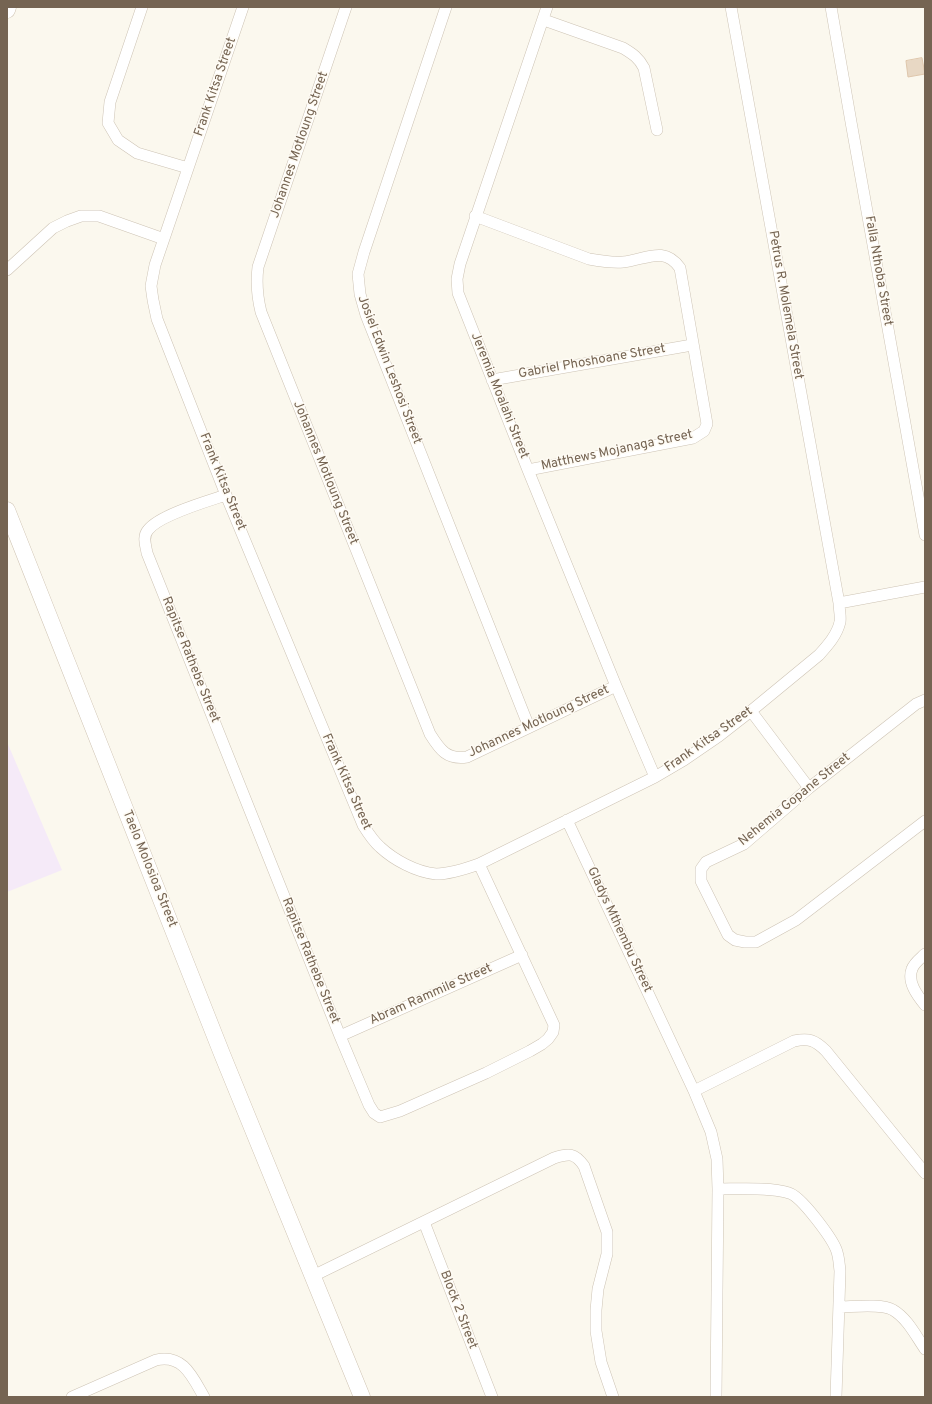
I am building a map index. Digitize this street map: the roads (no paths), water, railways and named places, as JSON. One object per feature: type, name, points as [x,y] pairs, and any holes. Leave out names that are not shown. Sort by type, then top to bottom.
[{"type":"street","points":[[142,7],[110,102],[108,123],[118,140],[137,153],[188,168]]},
{"type":"street","name":"Frank Kitsa Street","points":[[243,7],[155,265],[151,286],[153,300],[158,319],[226,495],[363,825],[379,847],[396,859],[416,869],[436,874],[460,871],[479,864],[655,777],[684,760],[719,736],[819,654],[829,644],[840,622],[839,603]]},
{"type":"street","name":"Johannes Motloung Street","points":[[346,7],[258,267],[256,281],[261,312],[430,734],[439,748],[444,753],[452,756],[460,758],[467,757],[616,686]]},
{"type":"street","name":"Josiel Edwin Leshosi Street","points":[[446,7],[364,252],[358,274],[360,294],[374,336],[528,727]]},
{"type":"street","name":"Jeremia Moalahi Street","points":[[547,7],[544,20],[475,216],[460,264],[457,280],[458,292],[528,470],[616,686],[655,777]]},
{"type":"street","name":"Petrus R. Molemela Street","points":[[731,7],[839,603]]},
{"type":"street","name":"Falla Nthoba Street","points":[[831,7],[925,535]]},
{"type":"street","points":[[544,20],[623,48],[640,60],[644,68],[657,130]]},
{"type":"street","points":[[7,270],[53,228],[81,216],[99,216],[164,239]]},
{"type":"street","name":"Matthews Mojanaga Street","points":[[475,216],[589,259],[604,262],[621,262],[657,255],[665,255],[675,261],[680,268],[707,424],[704,431],[693,438],[528,470]]},
{"type":"street","name":"Gabriel Phoshoane Street","points":[[492,380],[692,344]]},
{"type":"street","name":"Rapitse Rathebe Street","points":[[226,495],[170,516],[156,523],[147,530],[144,539],[147,553],[340,1036],[370,1105],[374,1113],[380,1117],[400,1111],[486,1073],[542,1044],[553,1032],[554,1025],[479,864]]},
{"type":"street","name":"Taelo Molosioa Street","points":[[7,510],[222,1054],[362,1397]]},
{"type":"street","points":[[839,603],[925,587]]},
{"type":"street","name":"Nehemia Gopane Street","points":[[925,700],[916,704],[809,788],[744,844],[706,862],[701,870],[701,881],[728,936],[735,940],[756,942],[796,920],[925,821]]},
{"type":"street","points":[[751,711],[809,788]]},
{"type":"street","name":"Gladys Mthembu Street","points":[[567,820],[670,1039],[711,1132],[717,1159],[718,1189],[716,1397]]},
{"type":"street","name":"Abram Rammile Street","points":[[340,1036],[522,954]]},
{"type":"street","points":[[925,954],[912,968],[911,978],[913,986],[925,1004]]},
{"type":"street","points":[[694,1091],[794,1041],[804,1039],[812,1040],[826,1051],[925,1173]]},
{"type":"street","points":[[313,1276],[554,1158],[564,1155],[572,1155],[578,1158],[584,1166],[607,1232],[607,1254],[598,1289],[596,1331],[601,1362],[613,1397]]},
{"type":"street","points":[[718,1189],[778,1190],[791,1193],[801,1201],[836,1249],[839,1259],[836,1397]]},
{"type":"street","name":"Block 2 Street","points":[[424,1222],[492,1397]]},
{"type":"street","points":[[839,1307],[881,1306],[892,1309],[907,1323],[925,1348]]},
{"type":"street","points":[[72,1397],[149,1362],[165,1358],[178,1362],[185,1367],[204,1397]]}]
